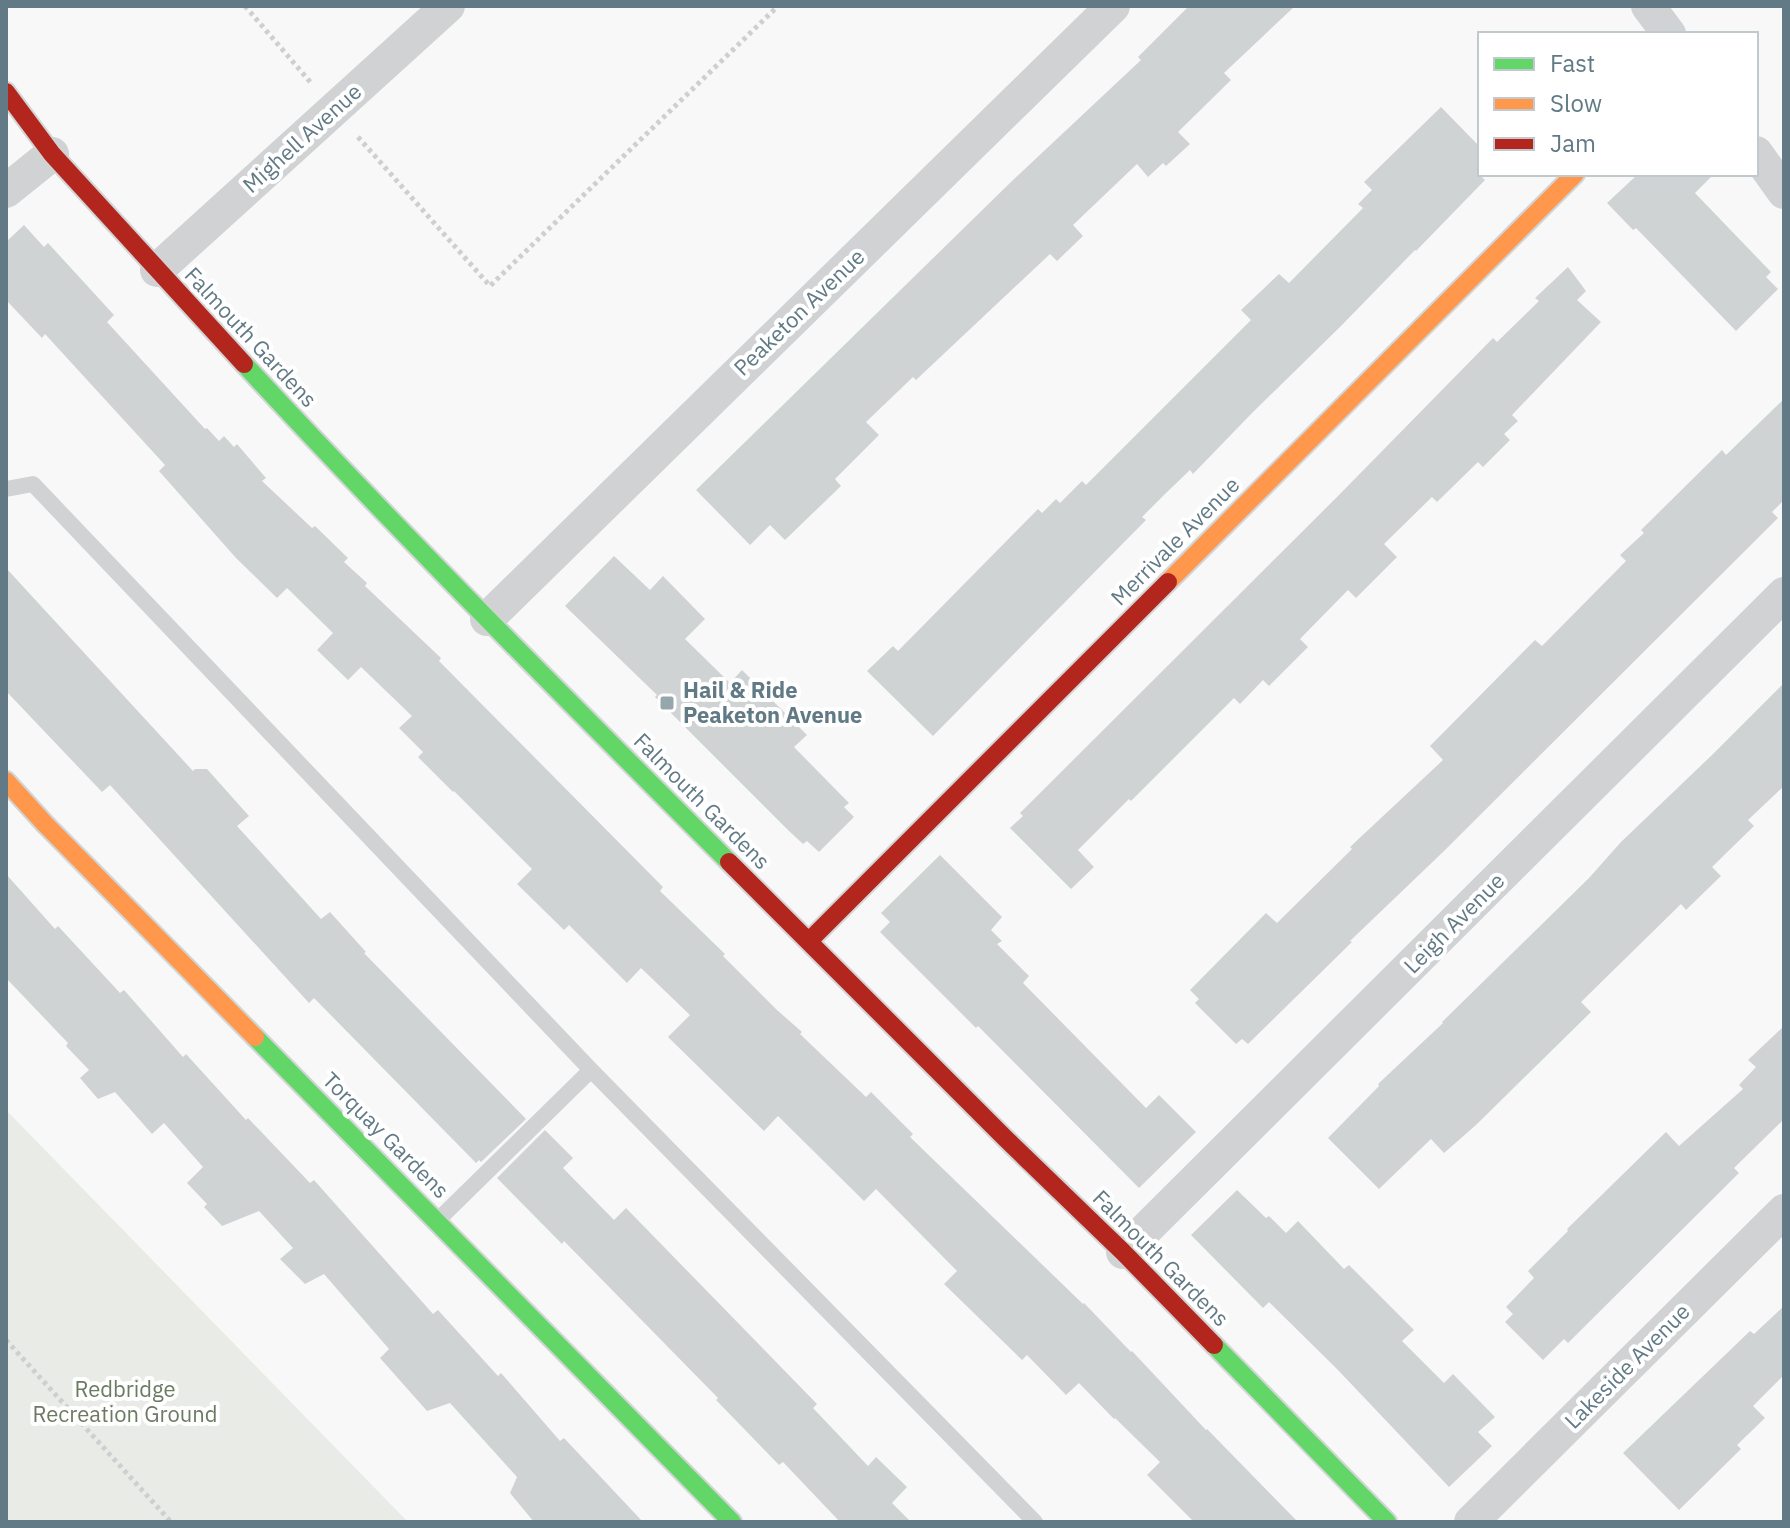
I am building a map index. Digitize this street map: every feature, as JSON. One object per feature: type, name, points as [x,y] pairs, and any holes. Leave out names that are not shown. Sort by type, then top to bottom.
[{"type":"street","name":"Mighell Avenue","points":[[157,270],[448,6]]},
{"type":"street","name":"Peaketon Avenue","points":[[487,619],[1113,6]]},
{"type":"street","points":[[1648,6],[1668,32]]},
{"type":"street","name":"Falmouth Gardens","points":[[6,92],[52,154],[329,456],[487,619],[1006,1139],[1123,1252],[1387,1522]]},
{"type":"street","points":[[6,191],[52,154]]},
{"type":"street","points":[[1758,156],[1784,192]]},
{"type":"street","name":"Merrivale Avenue","points":[[809,941],[1573,176]]},
{"type":"street","name":"Leigh Avenue","points":[[1123,1252],[1784,594]]},
{"type":"street","name":"Torquay Gardens","points":[[6,781],[732,1522]]},
{"type":"street","name":"Lakeside Avenue","points":[[1471,1522],[1784,1211]]},
{"type":"lane","points":[[6,489],[33,484],[591,1070],[1035,1522]]},
{"type":"lane","points":[[437,1220],[591,1070]]},
{"type":"path","points":[[245,6],[490,286],[778,6]]},
{"type":"path","points":[[6,1340],[171,1522]]},
{"type":"green space","name":"Redbridge Recreation Ground","points":[[6,1110],[408,1522],[6,1522]]},
{"type":"building","points":[[1189,6],[1295,6],[1224,73],[1231,80],[1178,132],[1190,144],[1166,166],[1163,163],[1148,177],[1137,164],[1073,225],[1083,236],[1057,261],[1050,254],[916,380],[913,377],[866,422],[879,435],[835,479],[841,486],[785,540],[770,525],[750,545],[696,490],[1013,180],[1141,60],[1138,57]]},
{"type":"building","points":[[1441,107],[1478,145],[1478,176],[1485,180],[1193,474],[1190,470],[1142,517],[1146,520],[933,736],[867,671],[893,646],[898,651],[1038,509],[1042,513],[1056,499],[1060,503],[1082,481],[1086,485],[1251,320],[1241,310],[1279,274],[1289,283],[1363,208],[1358,204],[1372,190],[1364,182]]},
{"type":"building","points":[[1636,176],[1712,176],[1695,193],[1771,272],[1766,277],[1778,289],[1736,331],[1636,228],[1633,230],[1607,203]]},
{"type":"building","points":[[24,225],[44,247],[48,243],[114,315],[107,322],[205,429],[219,441],[224,436],[234,447],[237,444],[266,478],[262,481],[348,558],[344,562],[367,583],[365,586],[441,658],[439,661],[663,887],[660,891],[725,954],[723,956],[866,1097],[871,1092],[913,1134],[910,1137],[1084,1303],[1298,1522],[1194,1522],[1147,1475],[1160,1462],[1079,1383],[1066,1395],[1027,1355],[1022,1360],[944,1284],[957,1271],[876,1189],[864,1201],[778,1116],[764,1131],[668,1037],[690,1015],[641,968],[627,983],[569,925],[564,930],[517,884],[532,869],[418,757],[423,752],[399,728],[412,716],[361,667],[348,680],[317,650],[333,633],[287,588],[277,598],[236,558],[159,471],[165,465],[45,334],[42,338],[6,300],[6,242]]},
{"type":"building","points":[[1568,267],[1586,291],[1577,300],[1601,322],[1512,415],[1518,421],[1504,434],[1510,440],[1483,467],[1478,462],[1437,502],[1432,497],[1384,544],[1397,557],[1356,598],[1348,590],[1300,639],[1308,647],[1269,686],[1263,680],[1240,704],[1234,698],[1078,850],[1094,867],[1071,889],[1010,828],[1023,816],[1020,813],[1493,338],[1497,342],[1539,301],[1535,298]]},
{"type":"building","points":[[1784,399],[1784,500],[1772,512],[1778,518],[1248,1044],[1242,1039],[1236,1044],[1195,1003],[1199,999],[1190,990],[1266,913],[1277,923],[1352,849],[1350,847],[1443,760],[1430,746],[1535,640],[1542,646],[1626,561],[1620,555],[1644,533],[1641,530],[1722,450],[1726,455]]},
{"type":"building","points":[[614,556],[650,590],[663,576],[705,619],[685,639],[730,683],[742,670],[807,735],[794,747],[849,803],[844,807],[854,817],[819,852],[807,841],[803,844],[789,831],[655,697],[657,695],[565,606]]},
{"type":"building","points":[[6,568],[193,771],[207,769],[249,816],[237,826],[321,919],[330,912],[364,953],[526,1119],[481,1162],[476,1163],[314,998],[309,1003],[110,785],[102,792],[6,691]]},
{"type":"building","points":[[1784,683],[1784,786],[1748,820],[1754,826],[1712,867],[1721,876],[1686,910],[1681,904],[1581,1002],[1591,1012],[1476,1125],[1444,1153],[1431,1139],[1379,1189],[1328,1138],[1378,1084]]},
{"type":"building","points":[[940,855],[1002,917],[991,930],[1002,941],[997,944],[1029,976],[1023,983],[1146,1108],[1159,1095],[1196,1132],[1139,1188],[880,932],[890,922],[881,913]]},
{"type":"building","points":[[6,874],[55,929],[58,926],[120,993],[124,990],[183,1057],[186,1054],[246,1120],[248,1118],[310,1183],[314,1180],[433,1314],[438,1310],[498,1376],[501,1373],[560,1441],[564,1438],[643,1522],[534,1522],[510,1493],[517,1477],[450,1403],[427,1411],[380,1358],[389,1349],[324,1274],[305,1284],[280,1259],[293,1248],[259,1211],[222,1226],[187,1183],[203,1167],[164,1123],[152,1134],[115,1092],[98,1099],[80,1078],[89,1070],[66,1046],[68,1043],[6,978]]},
{"type":"building","points":[[1784,1026],[1784,1119],[1734,1168],[1739,1173],[1568,1343],[1564,1339],[1543,1360],[1505,1322],[1513,1314],[1506,1307],[1534,1278],[1528,1271],[1666,1132],[1679,1146],[1743,1089],[1739,1085],[1756,1067],[1748,1060]]},
{"type":"building","points":[[545,1130],[573,1158],[563,1168],[614,1220],[626,1208],[817,1404],[813,1408],[868,1466],[876,1457],[907,1487],[892,1503],[911,1522],[840,1522],[783,1462],[779,1465],[564,1241],[562,1244],[497,1178]]},
{"type":"building","points":[[1237,1190],[1286,1233],[1298,1221],[1344,1269],[1349,1265],[1414,1330],[1402,1341],[1444,1383],[1453,1374],[1495,1417],[1478,1432],[1492,1446],[1449,1487],[1269,1302],[1263,1308],[1191,1235]]},
{"type":"building","points":[[1784,1306],[1784,1375],[1753,1406],[1765,1418],[1737,1445],[1741,1449],[1679,1510],[1623,1453],[1750,1331],[1754,1334]]},
{"type":"traffic: fast","points":[[244,364],[423,553],[729,862]]},
{"type":"traffic: fast","points":[[255,1037],[732,1522]]},
{"type":"traffic: fast","points":[[1214,1345],[1387,1522]]},
{"type":"traffic: slow","points":[[1168,582],[1573,176]]},
{"type":"traffic: slow","points":[[6,781],[255,1037]]},
{"type":"traffic: jam","points":[[6,92],[52,154],[244,364]]},
{"type":"traffic: jam","points":[[809,941],[1168,582]]},
{"type":"traffic: jam","points":[[729,862],[1214,1345]]},
{"type":"place","name":"Hail & Ride Peaketon Avenue","points":[[667,703]]}]
